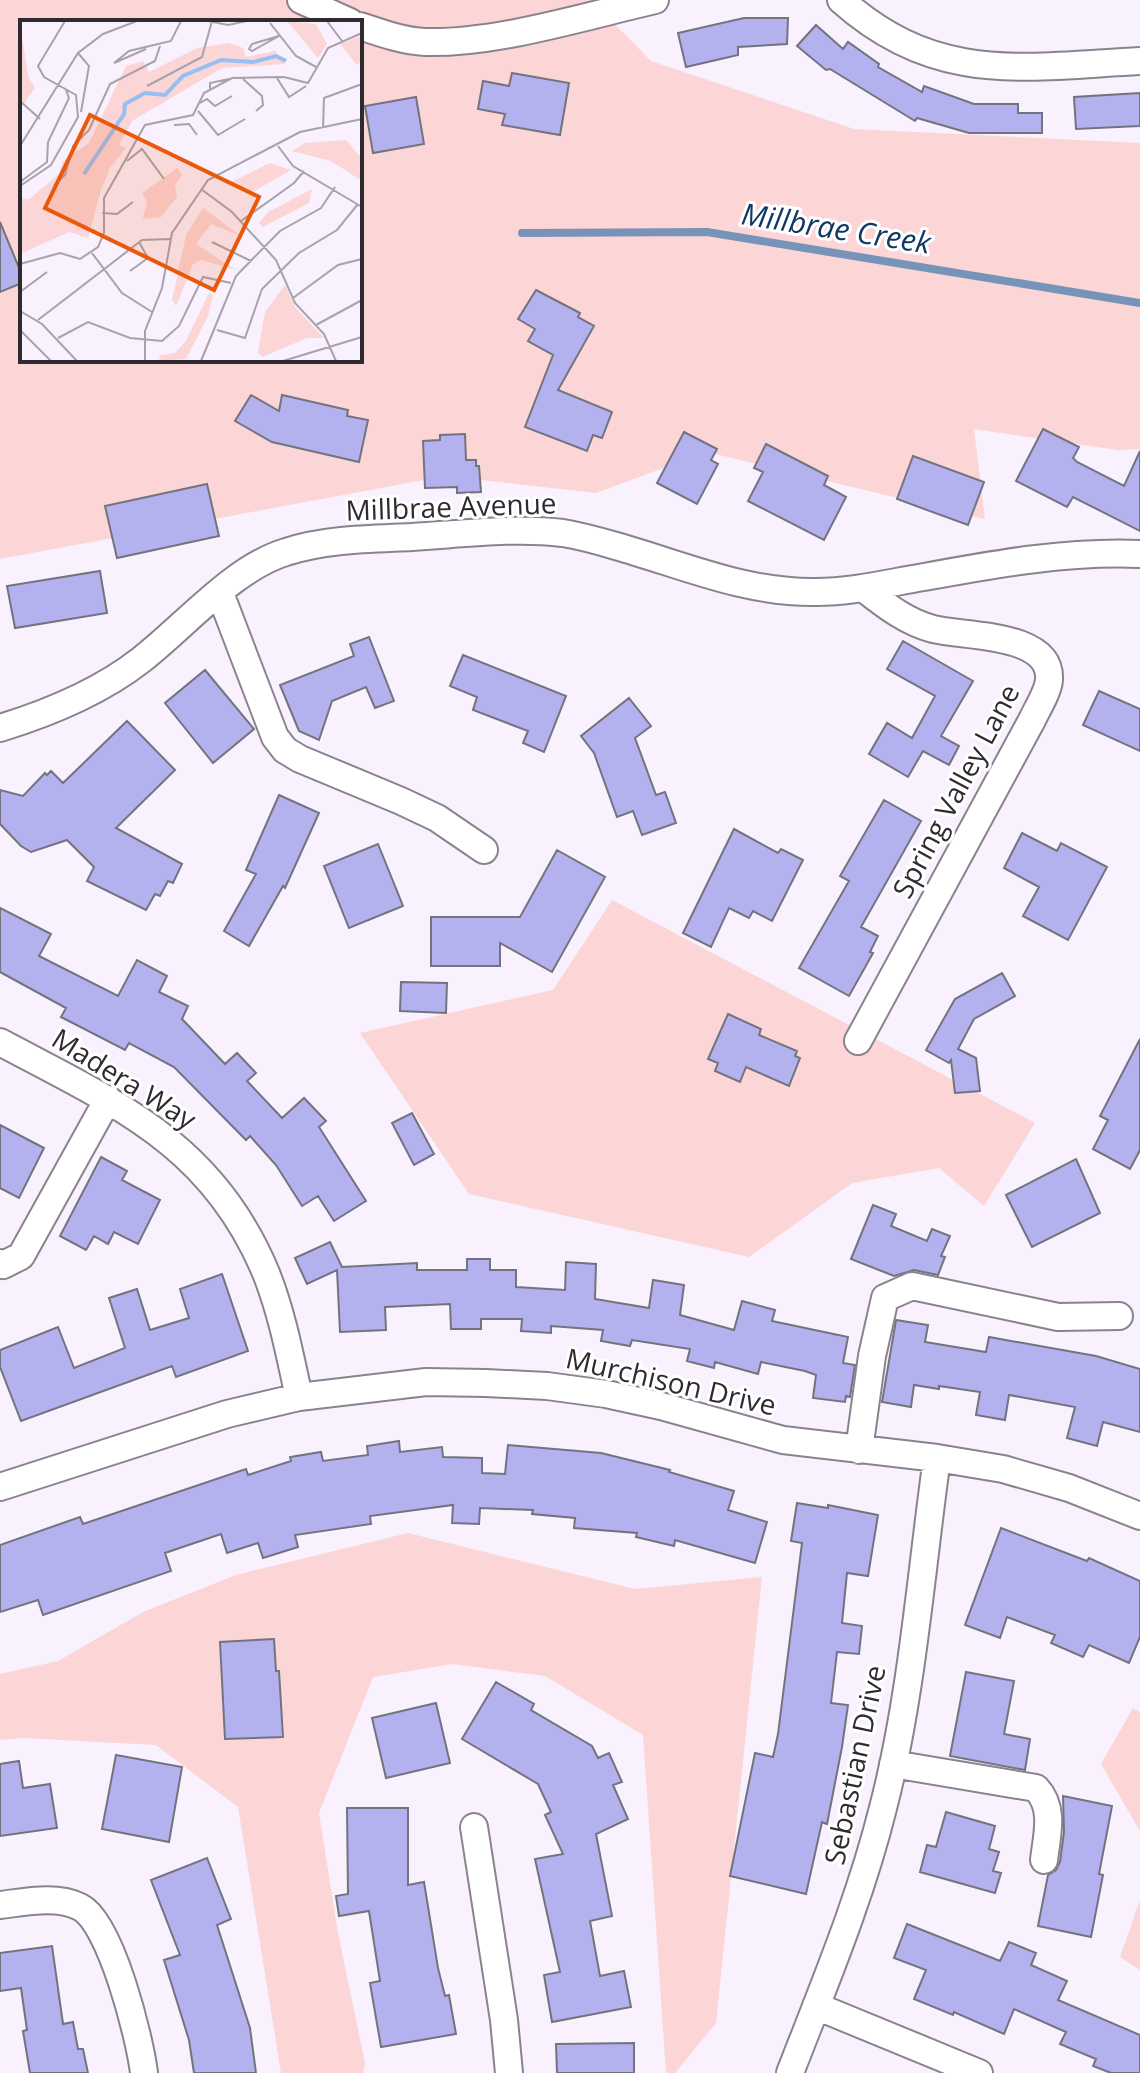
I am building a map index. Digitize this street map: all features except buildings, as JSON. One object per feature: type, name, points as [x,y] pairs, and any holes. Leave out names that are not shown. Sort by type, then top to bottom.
[{"type":"street","points":[[301,0],[346,20]]},
{"type":"street","points":[[362,27],[384,35],[424,42],[468,40],[655,0]]},
{"type":"street","points":[[841,0],[870,26],[903,44],[943,59],[984,66],[1026,67],[1140,61]]},
{"type":"street","name":"Millbrae Avenue","points":[[0,728],[77,699],[108,682],[140,661],[247,572],[285,552],[385,538],[513,531],[564,533],[617,546],[728,582],[816,592],[863,588],[996,564],[1105,552],[1140,554]]},
{"type":"street","name":"Spring Valley Lane","points":[[858,1041],[1032,720],[1049,681],[1046,665],[1038,654],[1023,646],[976,634],[933,629],[894,612],[863,588]]},
{"type":"street","points":[[220,593],[275,737],[285,750],[437,818],[484,850]]},
{"type":"street","name":"Madera Way","points":[[0,1042],[108,1099],[151,1126],[186,1154],[220,1191],[247,1233],[266,1275],[283,1324],[299,1397]]},
{"type":"street","points":[[0,1263],[13,1262],[21,1256],[108,1099]]},
{"type":"street","points":[[859,1450],[872,1356],[885,1298],[912,1286],[1058,1317],[1119,1316]]},
{"type":"street","name":"Murchison Drive","points":[[0,1487],[227,1414],[299,1397],[426,1382],[547,1386],[606,1394],[783,1440],[1003,1469],[1069,1488],[1140,1516]]},
{"type":"street","name":"Sebastian Drive","points":[[790,2073],[866,1874],[893,1764],[937,1458]]},
{"type":"street","points":[[893,1764],[1036,1788],[1045,1797],[1049,1812],[1044,1860]]},
{"type":"street","points":[[474,1827],[504,2020],[509,2073]]},
{"type":"street","points":[[0,1905],[66,1901],[83,1908],[93,1919],[107,1944],[126,1995],[144,2073]]},
{"type":"street","points":[[816,2006],[979,2073]]},
{"type":"shaded area","points":[[0,0],[591,0],[651,61],[854,129],[1140,143],[1140,449],[1118,450],[974,429],[985,519],[707,452],[596,493],[445,476],[0,559]]},
{"type":"shaded area","points":[[612,900],[1035,1123],[984,1206],[939,1168],[852,1183],[749,1257],[469,1194],[360,1033],[553,990]]},
{"type":"shaded area","points":[[408,1533],[635,1589],[762,1577],[716,2023],[675,2073],[666,2073],[643,1735],[545,1676],[452,1664],[373,1677],[319,1813],[338,1933],[365,2063],[363,2073],[281,2073],[238,1807],[156,1745],[24,1738],[0,1740],[0,1674],[58,1661],[143,1612],[236,1575]]},
{"type":"shaded area","points":[[1133,1708],[1140,1712],[1140,1831],[1101,1764]]},
{"type":"shaded area","points":[[1140,1900],[1140,1970],[1120,1957]]},
{"type":"waterway","name":"Millbrae Creek","points":[[522,233],[707,232],[1140,303]]}]
